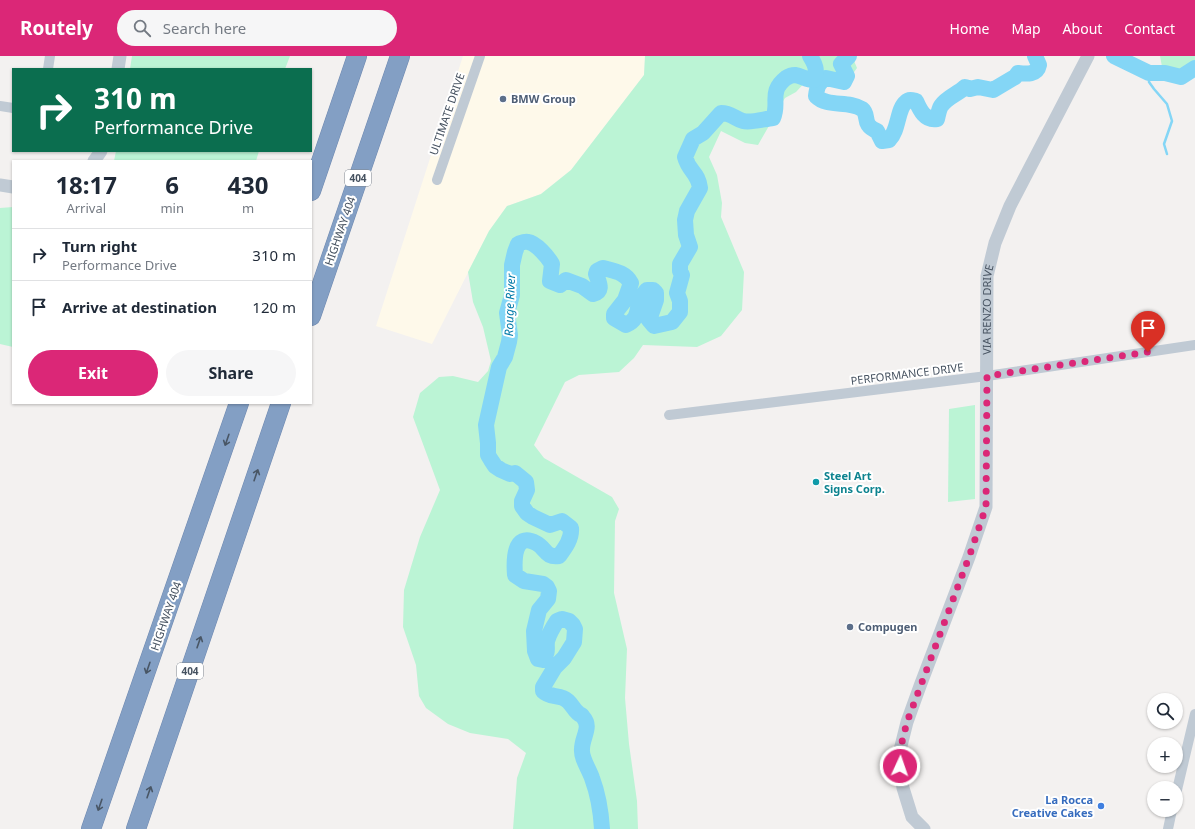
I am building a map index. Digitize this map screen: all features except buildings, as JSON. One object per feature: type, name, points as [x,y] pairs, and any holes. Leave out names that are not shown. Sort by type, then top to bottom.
[{"type":"highway","points":[[326,148],[344,56]]},
{"type":"highway","points":[[312,187],[357,56]]},
{"type":"highway","name":"HIGHWAY 404","points":[[314,308],[400,56]]},
{"type":"highway","points":[[314,308],[370,171],[413,56]]},
{"type":"highway","name":"HIGHWAY 404","points":[[91,829],[240,404]]},
{"type":"highway","name":"404","points":[[136,829],[281,404]]},
{"type":"street","points":[[48,68],[50,56]]},
{"type":"street","points":[[118,68],[120,56]]},
{"type":"street","name":"ULTIMATE DRIVE","points":[[437,180],[480,56]]},
{"type":"street","name":"VIA RENZO DRIVE","points":[[924,829],[912,817],[903,788],[900,766],[900,750],[907,722],[969,557],[986,507],[987,276],[996,242],[1010,206],[1088,56]]},
{"type":"street","points":[[0,106],[12,108]]},
{"type":"street","points":[[0,185],[12,187]]},
{"type":"street","name":"PERFORMANCE DRIVE","points":[[670,415],[987,376],[1195,346]]},
{"type":"street","points":[[1179,781],[1195,714]]},
{"type":"street","points":[[1168,829],[1171,817]]},
{"type":"shaded area","points":[[463,56],[645,56],[644,75],[571,170],[541,194],[507,206],[489,231],[432,344],[376,326]]},
{"type":"green space","points":[[132,56],[290,56],[285,68],[130,68]]},
{"type":"green space","points":[[645,56],[852,56],[857,68],[846,83],[837,84],[821,76],[809,78],[796,92],[785,98],[758,145],[745,143],[721,131],[709,157],[717,175],[722,203],[721,217],[744,272],[742,310],[721,336],[697,347],[643,345],[634,358],[619,372],[579,375],[565,382],[534,445],[544,458],[612,497],[619,509],[615,521],[614,593],[627,649],[625,698],[629,744],[637,801],[638,829],[513,829],[517,778],[526,753],[508,739],[470,733],[448,724],[426,708],[419,696],[416,665],[403,627],[404,590],[420,537],[440,490],[413,417],[420,393],[439,377],[453,376],[478,382],[488,371],[491,361],[483,327],[473,302],[468,272],[489,231],[507,206],[541,194],[571,170],[644,75]]},
{"type":"green space","points":[[1160,56],[1195,56],[1195,67],[1163,72]]},
{"type":"green space","points":[[116,152],[259,152],[256,160],[114,160]]},
{"type":"green space","points":[[12,207],[12,347],[0,344],[0,208]]},
{"type":"green space","points":[[975,405],[975,499],[948,502],[949,409]]},
{"type":"waterway","name":"Rouge River","points":[[602,829],[596,790],[582,752],[582,745],[587,728],[586,721],[566,699],[543,691],[543,687],[555,667],[564,658],[574,642],[575,629],[569,621],[562,619],[557,621],[548,638],[545,657],[543,660],[538,659],[535,651],[534,631],[539,610],[548,599],[549,591],[543,584],[524,581],[515,575],[515,556],[519,544],[528,540],[539,545],[551,556],[559,556],[566,547],[571,528],[562,521],[550,525],[527,513],[522,506],[522,501],[527,490],[526,482],[515,473],[510,474],[495,466],[488,455],[486,425],[499,367],[505,357],[510,335],[507,313],[512,295],[512,265],[515,252],[518,244],[526,242],[535,245],[542,251],[552,264],[550,281],[560,285],[566,280],[582,286],[593,294],[600,289],[596,274],[597,271],[603,268],[619,272],[626,276],[631,283],[625,300],[614,314],[614,318],[626,325],[630,323],[636,317],[639,302],[643,295],[647,290],[653,290],[656,293],[656,300],[649,320],[654,326],[672,322],[680,312],[680,301],[677,293],[682,275],[680,271],[680,264],[690,247],[686,235],[685,220],[687,211],[700,188],[699,183],[685,157],[693,139],[703,133],[721,113],[743,121],[773,118],[775,113],[777,88],[786,78],[795,75],[814,80],[816,73],[810,56]]},
{"type":"waterway","name":"Rouge River","points":[[849,56],[841,64],[847,76],[844,82],[826,78],[818,86],[816,96],[826,102],[851,105],[862,109],[864,111],[867,123],[872,129],[877,131],[882,141],[889,140],[892,136],[895,131],[901,109],[907,101],[916,101],[926,117],[937,119],[943,103],[965,87],[970,89],[978,87],[993,90],[1015,77],[1018,73],[1028,74],[1036,71],[1039,65],[1035,56]]},
{"type":"waterway","name":"Rouge River","points":[[1114,56],[1149,73],[1165,73],[1181,77],[1195,68]]},
{"type":"waterway","points":[[1149,73],[1149,82],[1167,104],[1172,121],[1164,144],[1167,154]]},
{"type":"place","name":"BMW Group","points":[[503,99]]},
{"type":"place","name":"Steel Art Signs Corp.","points":[[816,482]]},
{"type":"place","name":"Compugen","points":[[850,627]]},
{"type":"place","name":"La Rocca Creative Cakes","points":[[1101,806]]},
{"type":"route","points":[[900,766],[900,750],[907,722],[969,557],[986,507],[987,376],[1148,352]]}]
